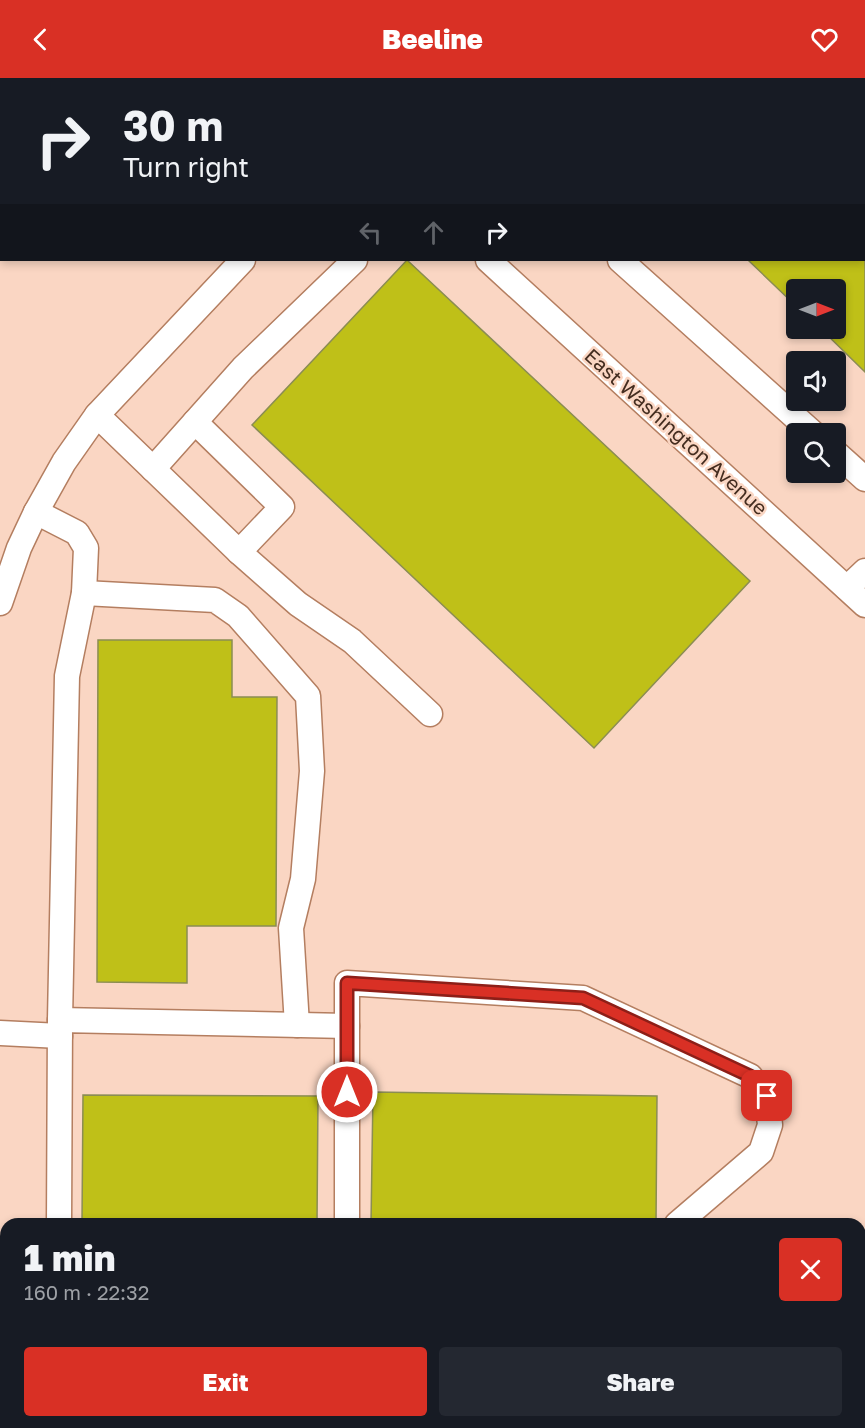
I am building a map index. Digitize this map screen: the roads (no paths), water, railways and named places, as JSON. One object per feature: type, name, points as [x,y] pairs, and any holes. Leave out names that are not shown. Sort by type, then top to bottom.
[{"type":"street","points":[[0,603],[10,544],[36,512],[64,462],[97,415],[242,261]]},
{"type":"street","points":[[621,261],[802,423]]},
{"type":"street","points":[[153,469],[340,264]]},
{"type":"street","name":"East Washington Avenue","points":[[503,264],[865,605]]},
{"type":"street","points":[[97,415],[239,552],[298,604],[352,641],[430,714]]},
{"type":"street","points":[[195,422],[282,507],[239,552]]},
{"type":"street","points":[[846,462],[865,479]]},
{"type":"street","points":[[36,512],[77,533],[86,548],[84,593],[67,676],[60,1028],[59,1218]]},
{"type":"street","points":[[847,588],[865,571]]},
{"type":"street","points":[[84,593],[215,600],[238,616],[308,696],[311,782],[303,879],[291,928],[297,1025]]},
{"type":"street","points":[[347,1218],[347,983],[583,998],[750,1076],[767,1096],[770,1125],[761,1152],[684,1218]]},
{"type":"street","points":[[0,1034],[60,1028],[347,1026]]}]
